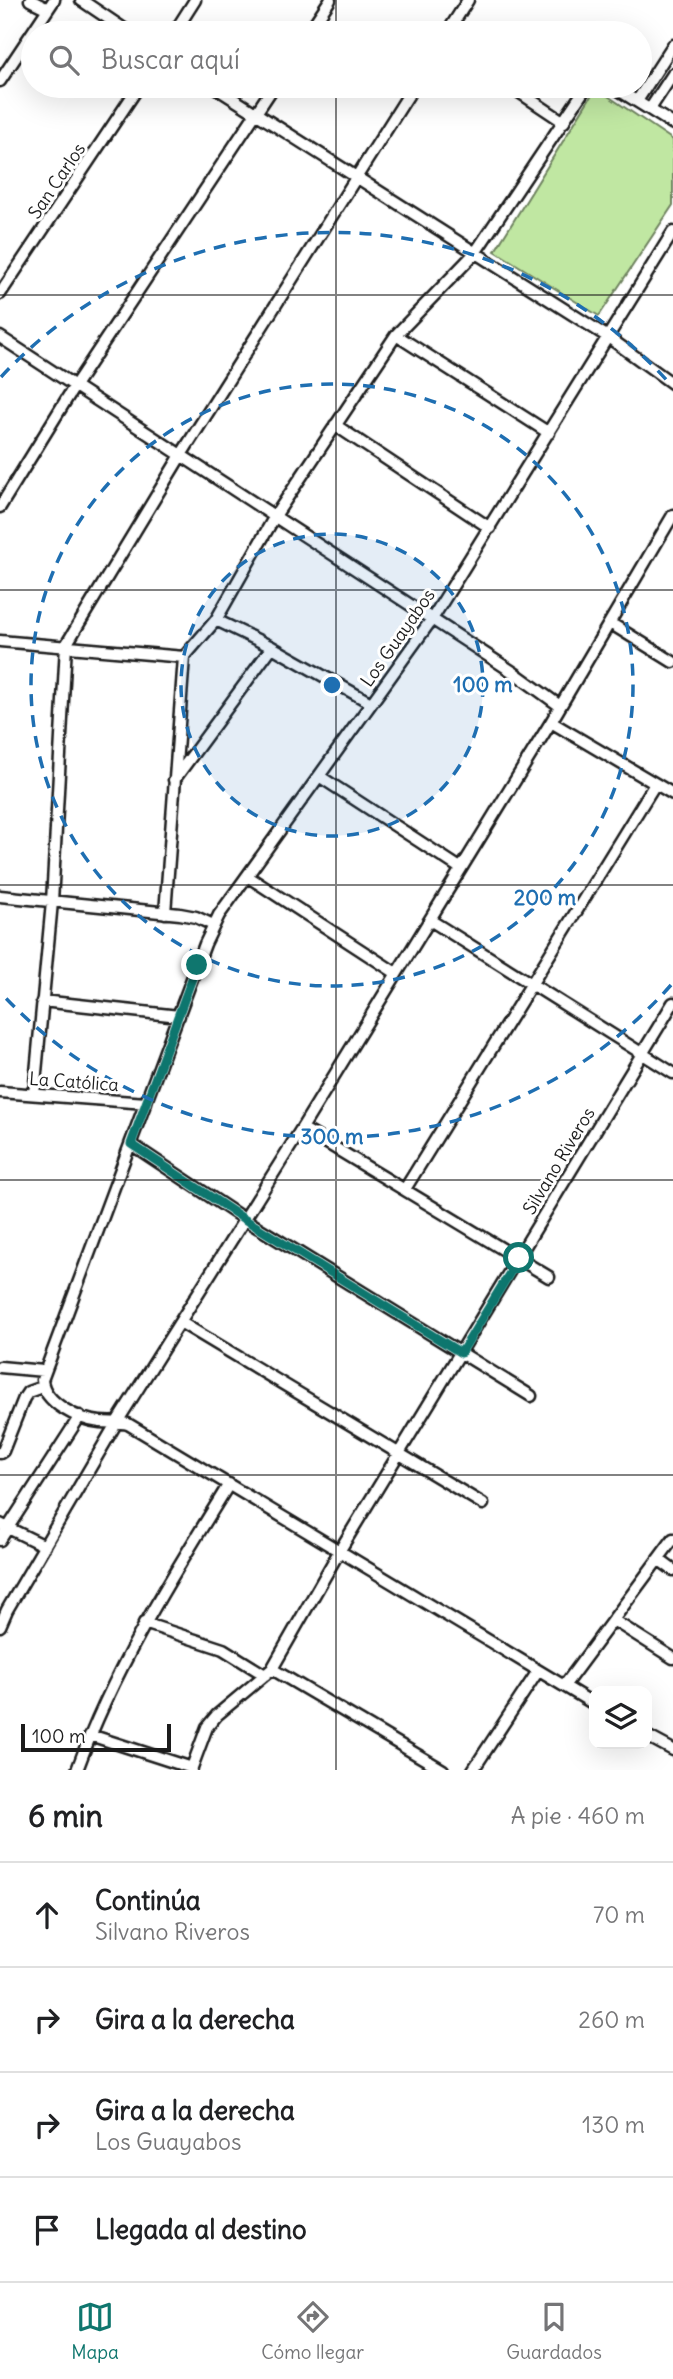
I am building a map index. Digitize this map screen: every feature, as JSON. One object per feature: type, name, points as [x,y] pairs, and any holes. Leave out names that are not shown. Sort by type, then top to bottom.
[{"type":"street","points":[[30,0],[51,4],[40,21]]},
{"type":"street","points":[[80,0],[112,21]]},
{"type":"street","points":[[182,21],[195,0]]},
{"type":"street","points":[[316,21],[330,0]]},
{"type":"street","points":[[455,21],[468,0]]},
{"type":"street","points":[[652,78],[673,45]]},
{"type":"street","points":[[0,81],[21,49]]},
{"type":"street","points":[[650,109],[673,74]]},
{"type":"street","name":"San Carlos","points":[[0,294],[131,98]]},
{"type":"street","points":[[233,98],[608,337],[673,384]]},
{"type":"street","points":[[0,507],[74,387],[266,98]]},
{"type":"street","points":[[34,1094],[52,901],[66,645],[181,455],[406,98]]},
{"type":"street","points":[[528,98],[564,122]]},
{"type":"street","points":[[165,913],[184,657],[216,620],[275,516],[396,335],[475,253],[579,98]]},
{"type":"street","points":[[632,98],[673,124]]},
{"type":"street","name":"Los Guayabos","points":[[42,1387],[44,1371],[213,925],[432,619],[673,232]]},
{"type":"street","points":[[396,335],[549,433]]},
{"type":"street","points":[[0,337],[561,706]]},
{"type":"street","points":[[335,425],[490,528]]},
{"type":"street","points":[[0,1626],[117,1422],[430,920],[670,526],[673,514]]},
{"type":"street","points":[[216,620],[272,647],[371,703]]},
{"type":"street","points":[[610,624],[673,662]]},
{"type":"street","points":[[0,641],[184,657]]},
{"type":"street","points":[[174,781],[272,647]]},
{"type":"street","points":[[551,722],[673,794]]},
{"type":"street","points":[[319,776],[460,868]]},
{"type":"street","points":[[405,1189],[655,784]]},
{"type":"street","points":[[247,876],[396,973]]},
{"type":"street","points":[[0,896],[196,917],[213,925]]},
{"type":"street","points":[[430,920],[673,1073]]},
{"type":"street","points":[[42,1001],[179,1016]]},
{"type":"street","name":"Silvano Riveros","points":[[269,1672],[340,1550],[673,1003]]},
{"type":"street","name":"La Católica","points":[[0,1092],[146,1103]]},
{"type":"street","points":[[302,1128],[549,1277]]},
{"type":"street","points":[[131,1144],[244,1219],[531,1396]]},
{"type":"street","points":[[180,1322],[483,1504]]},
{"type":"street","points":[[0,1367],[44,1371]]},
{"type":"street","points":[[0,1453],[24,1398],[28,1392],[42,1387],[45,1394],[66,1410],[102,1423],[128,1424],[589,1701]]},
{"type":"street","points":[[0,1540],[4,1525],[80,1416]]},
{"type":"street","points":[[77,1770],[90,1735],[144,1623],[229,1484]]},
{"type":"street","points":[[4,1525],[46,1546]]},
{"type":"street","points":[[564,1686],[673,1538]]},
{"type":"street","points":[[658,1559],[673,1570]]},
{"type":"street","points":[[613,1620],[673,1658]]},
{"type":"street","points":[[144,1623],[223,1649],[443,1770]]},
{"type":"street","points":[[473,1770],[538,1671]]},
{"type":"street","points":[[90,1735],[192,1769],[207,1727],[226,1706],[269,1672]]},
{"type":"street","points":[[652,1738],[673,1749]]},
{"type":"green space","points":[[590,98],[611,98],[673,140],[673,205],[599,316],[495,251]]},
{"type":"route","points":[[197,965],[131,1144],[244,1219],[461,1353],[519,1258]]}]
